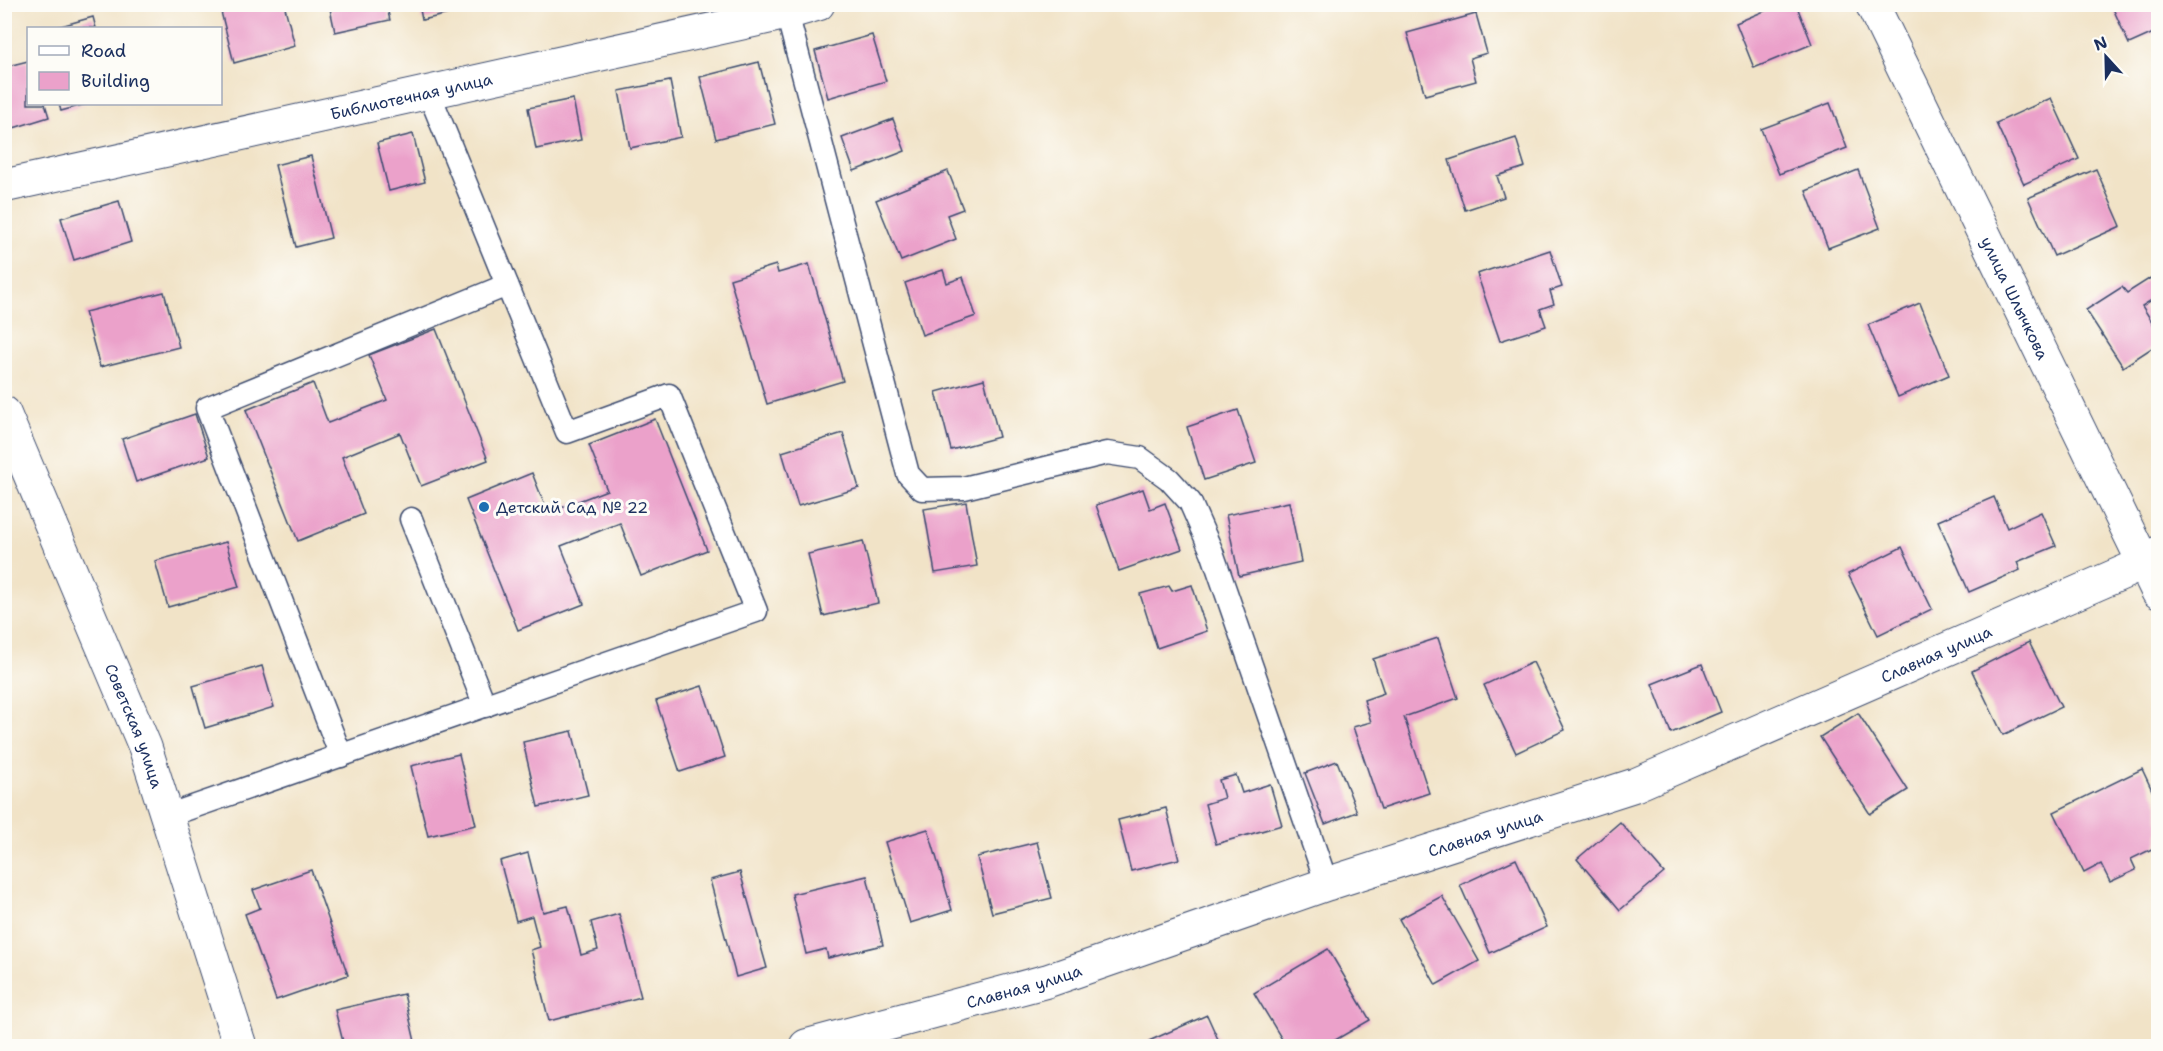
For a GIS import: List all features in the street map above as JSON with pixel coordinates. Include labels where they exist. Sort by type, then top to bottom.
[{"type":"street","name":"Библиотечная улица","points":[[4,186],[787,13],[818,4]]},
{"type":"street","name":"улица Шлычкова","points":[[1872,4],[2152,558],[2158,592]]},
{"type":"street","name":"Советская улица","points":[[4,413],[145,747],[240,1047]]},
{"type":"street","name":"Славная улица","points":[[806,1047],[1047,981],[1327,884],[1635,785],[2152,558]]},
{"type":"lane","points":[[787,13],[908,474],[922,489],[964,488],[1107,453],[1140,458],[1169,479],[1190,502],[1212,552],[1327,884]]},
{"type":"lane","points":[[167,816],[756,611],[669,395],[567,432],[429,93]]},
{"type":"lane","points":[[341,756],[207,408],[507,285]]},
{"type":"lane","points":[[411,519],[485,706]]},
{"type":"building","points":[[219,4],[284,4],[295,46],[234,63]]},
{"type":"building","points":[[329,4],[386,4],[390,20],[335,32]]},
{"type":"building","points":[[419,4],[470,4],[471,9],[422,20]]},
{"type":"building","points":[[1781,4],[1796,4],[1812,44],[1754,68],[1736,23]]},
{"type":"building","points":[[2111,4],[2158,4],[2158,31],[2129,44]]},
{"type":"building","points":[[1476,14],[1487,53],[1470,58],[1476,81],[1425,95],[1407,33]]},
{"type":"building","points":[[93,17],[96,27],[58,27]]},
{"type":"building","points":[[872,35],[886,81],[828,98],[815,51]]},
{"type":"building","points":[[27,61],[27,105],[45,105],[49,117],[7,130],[4,123],[4,67]]},
{"type":"building","points":[[759,62],[775,124],[716,139],[700,77]]},
{"type":"building","points":[[670,81],[681,137],[630,148],[619,91]]},
{"type":"building","points":[[2051,98],[2079,159],[2024,184],[1996,123]]},
{"type":"building","points":[[573,99],[581,140],[536,149],[528,108]]},
{"type":"building","points":[[1830,103],[1847,148],[1779,174],[1761,129]]},
{"type":"building","points":[[59,105],[82,105],[61,111]]},
{"type":"building","points":[[893,119],[905,151],[854,171],[842,138]]},
{"type":"building","points":[[413,134],[425,182],[389,191],[377,143]]},
{"type":"building","points":[[1516,138],[1525,167],[1497,176],[1504,197],[1465,210],[1449,160]]},
{"type":"building","points":[[311,156],[331,238],[296,247],[275,165]]},
{"type":"building","points":[[2096,169],[2121,226],[2054,256],[2028,198]]},
{"type":"building","points":[[1858,170],[1880,228],[1828,248],[1806,191]]},
{"type":"building","points":[[948,171],[963,209],[947,215],[956,239],[901,261],[876,200]]},
{"type":"building","points":[[119,201],[131,242],[74,260],[61,218]]},
{"type":"building","points":[[1550,250],[1562,287],[1550,291],[1554,304],[1540,309],[1546,326],[1500,341],[1477,274]]},
{"type":"building","points":[[809,264],[843,381],[767,404],[730,279],[776,265],[778,273]]},
{"type":"building","points":[[943,270],[947,283],[963,277],[976,316],[922,335],[905,283]]},
{"type":"building","points":[[2152,277],[2158,286],[2158,296],[2142,306],[2158,331],[2158,344],[2123,367],[2086,310],[2122,287],[2127,293]]},
{"type":"building","points":[[164,292],[179,347],[100,367],[85,312]]},
{"type":"building","points":[[1920,303],[1949,375],[1898,397],[1868,325]]},
{"type":"building","points":[[436,329],[488,460],[421,486],[400,433],[342,457],[364,514],[298,541],[246,410],[313,383],[328,423],[387,400],[369,355]]},
{"type":"building","points":[[984,379],[999,437],[951,450],[936,392]]},
{"type":"building","points":[[1238,410],[1256,463],[1204,480],[1187,427]]},
{"type":"building","points":[[195,414],[209,457],[136,482],[122,439]]},
{"type":"building","points":[[655,419],[707,550],[641,576],[620,523],[561,546],[584,604],[518,630],[466,500],[532,473],[548,513],[607,490],[589,445]]},
{"type":"building","points":[[843,433],[859,488],[798,506],[782,452]]},
{"type":"building","points":[[1143,489],[1150,509],[1165,503],[1182,549],[1119,571],[1096,505]]},
{"type":"building","points":[[1994,497],[2007,528],[2041,512],[2056,546],[2017,562],[2020,570],[1969,592],[1938,521]]},
{"type":"building","points":[[966,502],[977,566],[935,573],[924,509]]},
{"type":"building","points":[[1289,502],[1301,562],[1239,576],[1226,515]]},
{"type":"building","points":[[863,541],[878,603],[823,616],[808,554]]},
{"type":"building","points":[[226,542],[239,587],[168,607],[155,561]]},
{"type":"building","points":[[1902,547],[1932,609],[1878,635],[1848,574]]},
{"type":"building","points":[[1192,585],[1207,631],[1157,648],[1140,594],[1169,586],[1172,591]]},
{"type":"building","points":[[1438,638],[1458,698],[1404,717],[1429,793],[1381,809],[1353,727],[1371,722],[1364,700],[1384,693],[1373,659]]},
{"type":"building","points":[[2029,642],[2061,707],[2003,735],[1972,671]]},
{"type":"building","points":[[1533,662],[1565,730],[1516,753],[1484,685]]},
{"type":"building","points":[[1702,664],[1721,712],[1671,733],[1652,684]]},
{"type":"building","points":[[262,666],[274,707],[205,728],[193,686]]},
{"type":"building","points":[[702,686],[725,757],[680,772],[656,701]]},
{"type":"building","points":[[1858,713],[1908,790],[1870,814],[1820,737]]},
{"type":"building","points":[[572,731],[588,795],[538,807],[523,742]]},
{"type":"building","points":[[459,754],[476,825],[428,836],[411,766]]},
{"type":"building","points":[[1337,761],[1357,812],[1325,824],[1305,773]]},
{"type":"building","points":[[2142,769],[2158,803],[2158,846],[2131,859],[2136,870],[2110,882],[2101,864],[2084,873],[2054,812]]},
{"type":"building","points":[[1236,775],[1242,793],[1270,784],[1282,825],[1216,844],[1205,804],[1224,798],[1219,780]]},
{"type":"building","points":[[1166,808],[1179,859],[1131,871],[1118,820]]},
{"type":"building","points":[[1620,822],[1664,873],[1620,910],[1577,859]]},
{"type":"building","points":[[928,829],[952,910],[910,923],[885,842]]},
{"type":"building","points":[[1037,842],[1052,898],[992,913],[977,857]]},
{"type":"building","points":[[528,853],[543,912],[568,906],[581,955],[598,950],[591,922],[619,914],[641,997],[549,1021],[531,950],[540,947],[532,916],[516,921],[500,861]]},
{"type":"building","points":[[1516,859],[1547,927],[1490,953],[1460,885]]},
{"type":"building","points":[[311,870],[348,975],[276,1000],[245,914],[260,908],[253,890]]},
{"type":"building","points":[[740,872],[767,968],[736,977],[710,880]]},
{"type":"building","points":[[867,876],[883,945],[828,958],[826,949],[806,954],[792,894]]},
{"type":"building","points":[[1442,896],[1479,961],[1436,985],[1399,919]]},
{"type":"building","points":[[1328,949],[1370,1020],[1325,1046],[1286,1046],[1254,993]]},
{"type":"building","points":[[404,994],[416,1046],[344,1046],[335,1010]]},
{"type":"building","points":[[1207,1015],[1221,1046],[1151,1046],[1149,1041]]},
{"type":"place","name":"Детский Сад № 22","points":[[484,507]]}]
